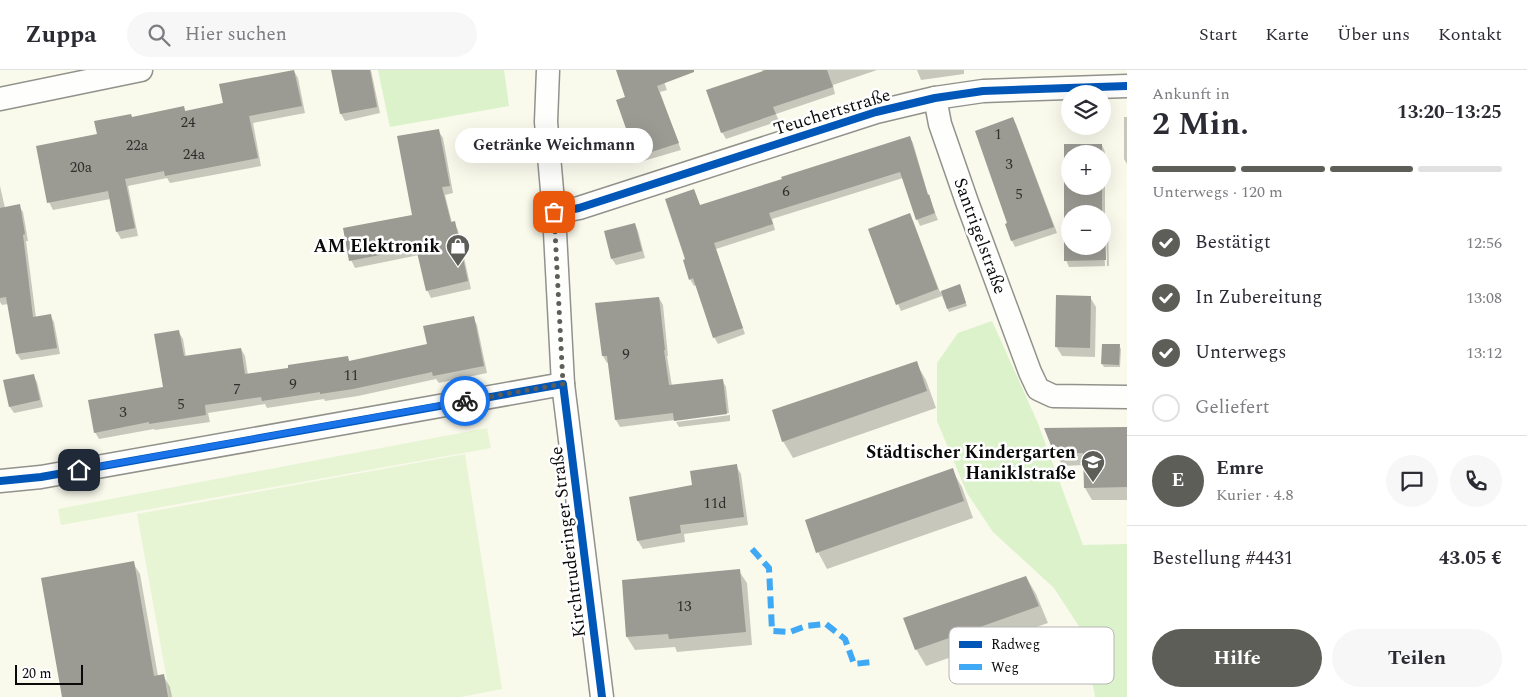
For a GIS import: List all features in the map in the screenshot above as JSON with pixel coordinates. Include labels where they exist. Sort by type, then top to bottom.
[{"type":"street","points":[[0,99],[141,70]]},
{"type":"street","name":"Kirchtruderinger Straße","points":[[548,70],[546,122],[554,212],[563,384],[602,697]]},
{"type":"street","name":"Teuchertstraße","points":[[554,212],[579,208],[876,112],[935,98],[983,91],[1127,86]]},
{"type":"street","name":"Santrigelstraße","points":[[935,98],[940,124],[967,202],[1038,389],[1053,396],[1127,397]]},
{"type":"street","points":[[0,481],[41,477],[563,384]]},
{"type":"green space","points":[[378,70],[504,70],[509,106],[390,127]]},
{"type":"green space","points":[[992,321],[1037,421],[1083,545],[1127,544],[1127,697],[1095,697],[1093,684],[1114,684],[1114,627],[1079,627],[1054,588],[993,532],[967,493],[937,421],[937,363],[958,333]]},
{"type":"green space","points":[[487,428],[491,448],[61,525],[58,509]]},
{"type":"green space","points":[[465,454],[502,689],[460,697],[170,697],[137,514]]},
{"type":"building","points":[[294,70],[302,106],[249,116],[258,158],[165,176],[164,171],[125,179],[135,228],[116,232],[108,191],[47,203],[36,146],[97,134],[94,121],[131,114],[132,117],[184,106],[185,111],[223,103],[219,84]]},
{"type":"building","points":[[331,70],[370,70],[377,107],[340,114]]},
{"type":"building","points":[[616,70],[694,70],[694,72],[657,86],[679,143],[636,157],[616,100],[625,97]]},
{"type":"building","points":[[766,70],[827,70],[833,87],[773,107],[776,114],[721,133],[706,90]]},
{"type":"building","points":[[1013,117],[1054,227],[1011,241],[1005,224],[1007,223],[975,131]]},
{"type":"building","points":[[439,129],[450,186],[442,187],[451,222],[455,221],[468,281],[426,291],[416,248],[349,261],[343,228],[412,215],[397,136]]},
{"type":"building","points":[[910,136],[935,213],[916,220],[900,172],[769,213],[773,224],[714,243],[743,328],[713,338],[693,278],[689,280],[683,260],[685,259],[665,199],[694,189],[700,205]]},
{"type":"building","points":[[1064,144],[1102,144],[1102,145]]},
{"type":"building","points":[[1064,195],[1102,195],[1102,205],[1064,205]]},
{"type":"building","points":[[20,204],[25,234],[23,235],[33,317],[51,314],[57,348],[16,354],[6,297],[0,298],[0,208]]},
{"type":"building","points":[[910,213],[938,289],[896,305],[868,229]]},
{"type":"building","points":[[635,223],[642,251],[611,259],[604,231]]},
{"type":"building","points":[[1064,255],[1106,255],[1106,260],[1064,261]]},
{"type":"building","points":[[960,284],[966,303],[947,309],[941,291]]},
{"type":"building","points":[[1056,295],[1091,296],[1090,348],[1055,347]]},
{"type":"building","points":[[659,297],[669,385],[723,379],[727,414],[674,421],[673,413],[615,420],[607,356],[602,356],[595,303]]},
{"type":"building","points":[[474,316],[484,366],[433,376],[432,372],[320,394],[320,392],[262,401],[261,397],[205,405],[206,415],[149,424],[149,422],[94,433],[88,400],[163,387],[154,334],[179,330],[184,356],[241,348],[245,374],[348,356],[349,361],[427,344],[423,326]]},
{"type":"building","points":[[1102,344],[1120,344],[1119,365],[1101,364]]},
{"type":"building","points":[[917,361],[927,391],[782,442],[772,410]]},
{"type":"building","points":[[34,374],[40,400],[9,407],[3,380]]},
{"type":"building","points":[[1127,427],[1127,487],[1084,488],[1083,453],[1054,453],[1044,428]]},
{"type":"building","points":[[737,464],[744,517],[680,525],[681,533],[637,541],[629,497],[692,485],[690,471]]},
{"type":"building","points":[[953,468],[964,501],[816,553],[805,520]]},
{"type":"building","points":[[134,561],[154,676],[164,674],[168,697],[62,697],[41,578]]},
{"type":"building","points":[[740,569],[746,632],[669,639],[668,634],[626,637],[622,580]]},
{"type":"building","points":[[1026,576],[1039,606],[980,627],[949,627],[949,638],[915,650],[903,618]]},
{"type":"marked path","points":[[752,549],[769,568],[772,631],[790,632],[806,626],[826,624],[845,639],[854,664],[872,662]]},
{"type":"cycle path","points":[[554,213],[579,208],[876,112],[935,98],[983,91],[1127,86]]},
{"type":"cycle path","points":[[0,481],[41,477],[563,384],[602,697]]},
{"type":"way so far","points":[[465,401],[563,384],[554,212]]},
{"type":"place","name":"Getränke Weichmann","points":[[554,212]]},
{"type":"place","name":"AM Elektronik","points":[[458,267]]},
{"type":"place","name":"Städtischer Kindergarten Haniklstraße","points":[[1093,483]]},
{"type":"route","points":[[79,470],[465,401]]}]
